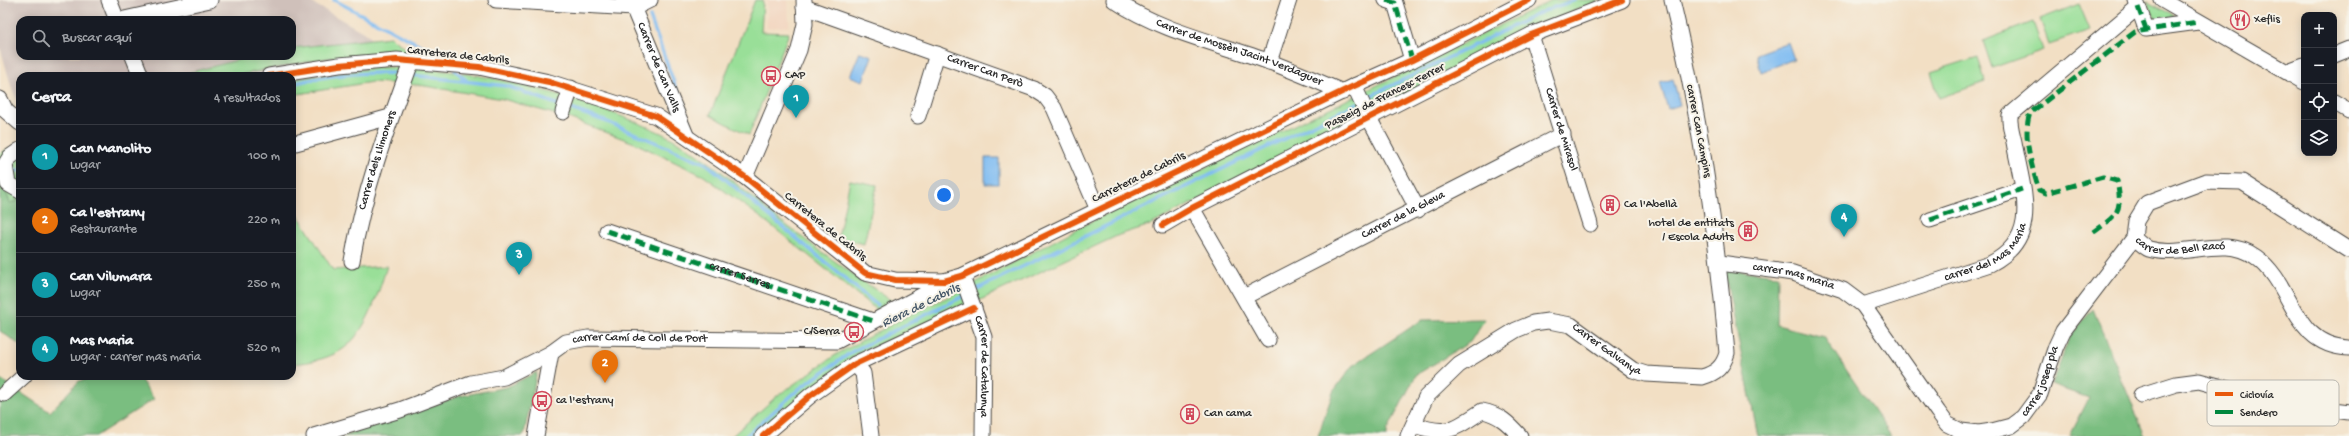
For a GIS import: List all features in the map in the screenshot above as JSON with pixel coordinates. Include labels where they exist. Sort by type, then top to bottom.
[{"type":"street","points":[[109,0],[117,16]]},
{"type":"street","points":[[137,16],[210,0]]},
{"type":"street","points":[[496,0],[632,4],[650,0]]},
{"type":"street","name":"Carrer de Mossèn Jacint Verdaguer","points":[[1114,0],[1126,8],[1183,33],[1352,90]]},
{"type":"street","points":[[1269,62],[1289,0]]},
{"type":"street","points":[[1386,0],[1395,3],[1412,60]]},
{"type":"street","name":"Carretera de Cabrils","points":[[294,72],[339,65],[397,60],[409,70],[479,67],[509,72],[567,100],[656,116],[686,135],[744,177],[865,273],[895,280],[964,280],[1098,210],[1352,90],[1529,0]]},
{"type":"street","name":"Passeig de Francesc Ferrer","points":[[1163,225],[1367,114],[1531,35],[1622,0]]},
{"type":"street","name":"carrer Can Campins","points":[[1672,0],[1706,161],[1720,263]]},
{"type":"street","points":[[2162,0],[2301,80]]},
{"type":"street","name":"Carrer de Can Valls","points":[[632,4],[686,135]]},
{"type":"street","points":[[744,177],[799,50],[805,24],[804,4]]},
{"type":"street","name":"Carrer Can Però","points":[[804,4],[1034,89],[1045,96],[1054,108],[1098,210]]},
{"type":"street","points":[[2137,4],[2146,28],[2198,22]]},
{"type":"street","name":"carrer del Mas Maria","points":[[1863,305],[1990,264],[2006,256],[2018,241],[2024,225],[2026,206],[2010,115],[2137,4]]},
{"type":"street","name":"Carrer de Mirasol","points":[[1531,35],[1590,224]]},
{"type":"street","points":[[2337,54],[2349,49]]},
{"type":"street","points":[[918,116],[938,54]]},
{"type":"street","points":[[135,60],[139,72]]},
{"type":"street","points":[[2288,72],[2301,67]]},
{"type":"street","name":"Carrer dels Llimoners","points":[[352,261],[358,225],[390,118],[409,70]]},
{"type":"street","points":[[1352,90],[1367,114],[1418,210]]},
{"type":"street","points":[[0,99],[6,111],[16,120]]},
{"type":"street","points":[[2337,104],[2349,111]]},
{"type":"street","points":[[296,143],[390,118]]},
{"type":"street","name":"Carrer de la Gleva","points":[[1244,297],[1418,210],[1563,134]]},
{"type":"street","points":[[16,153],[10,157],[5,165],[8,184],[16,189]]},
{"type":"street","name":"carrer de Bell Racó","points":[[2349,250],[2242,182],[2206,181],[2147,203],[2136,221],[2134,238],[2147,248],[2172,253],[2231,247],[2255,256],[2268,266],[2312,336],[2324,344],[2349,348]]},
{"type":"street","points":[[1930,220],[2022,189]]},
{"type":"street","points":[[1192,208],[1268,340]]},
{"type":"street","name":"carrer Serres","points":[[607,231],[873,320]]},
{"type":"street","name":"carrer josep pla","points":[[1863,305],[1908,371],[1947,424],[1961,431],[1979,433],[1992,431],[2011,426],[2033,405],[2040,394],[2056,346],[2063,331],[2134,238]]},
{"type":"street","name":"carrer mas maria","points":[[1720,263],[1793,273],[1843,290],[1863,305]]},
{"type":"street","name":"Carrer Galvanya","points":[[1411,431],[1426,398],[1459,365],[1516,330],[1533,323],[1548,321],[1572,324],[1633,370],[1646,374],[1702,377],[1711,375],[1724,365],[1727,353],[1720,263]]},
{"type":"street","name":"carrer Camí de Coll de Port","points":[[314,436],[400,410],[471,383],[504,377],[551,353],[566,342],[588,338],[837,341],[873,320],[930,291],[944,280]]},
{"type":"street","name":"Carrer de Catalunya","points":[[964,280],[984,337],[982,436]]},
{"type":"street","points":[[763,436],[811,394],[855,364],[972,305]]},
{"type":"street","points":[[536,436],[551,353]]},
{"type":"street","points":[[855,364],[863,373],[871,436]]},
{"type":"street","points":[[4,394],[20,380]]},
{"type":"street","points":[[2141,395],[2176,384],[2199,380],[2207,382]]},
{"type":"street","points":[[1411,431],[1449,433],[1482,411],[1493,413],[1507,422],[1520,436]]},
{"type":"street","points":[[2339,411],[2349,412]]},
{"type":"shaded area","points":[[0,0],[307,0],[370,36],[380,67],[296,78],[296,72],[16,72],[16,98],[12,89],[0,47]]},
{"type":"shaded area","points":[[767,0],[788,0],[789,26],[767,28]]},
{"type":"green space","points":[[755,0],[763,0],[761,32],[789,33],[749,135],[710,115]]},
{"type":"green space","points":[[1552,0],[1601,0],[1527,30],[1150,225],[1119,235],[980,300],[858,354],[823,381],[761,436],[732,436],[777,396],[837,354],[911,314],[952,295],[1092,221],[1353,97]]},
{"type":"green space","points":[[2147,1],[2178,18],[2156,19]]},
{"type":"green space","points":[[2079,4],[2090,30],[2049,44],[2040,19]]},
{"type":"green space","points":[[2033,22],[2043,50],[1992,68],[1983,41]]},
{"type":"green space","points":[[390,37],[411,52],[327,58],[254,72],[191,72],[238,60],[296,60],[296,48]]},
{"type":"green space","points":[[1978,57],[1985,82],[1939,98],[1931,72]]},
{"type":"green space","points":[[380,67],[462,73],[515,83],[567,97],[623,117],[652,129],[685,146],[736,183],[801,237],[892,301],[878,311],[763,219],[704,176],[637,144],[571,119],[503,99],[419,85],[372,82],[296,94],[296,78]]},
{"type":"green space","points":[[16,146],[16,201],[10,203],[0,175],[0,155],[5,150]]},
{"type":"green space","points":[[0,175],[10,203],[16,201],[16,342],[0,331]]},
{"type":"green space","points":[[850,180],[877,185],[864,244],[838,238]]},
{"type":"green space","points":[[296,212],[333,270],[387,266],[374,303],[362,328],[354,339],[345,348],[334,354],[296,364]]},
{"type":"green space","points":[[1724,269],[1778,275],[1777,325],[1824,337],[1891,436],[1758,436]]},
{"type":"green space","points":[[2093,309],[2145,436],[2070,436],[2089,398],[2051,385],[2070,336]]},
{"type":"green space","points":[[1485,319],[1470,342],[1416,375],[1387,431],[1387,436],[1318,436],[1333,392],[1352,366],[1422,320]]},
{"type":"green space","points":[[537,372],[524,434],[522,436],[342,436],[460,396],[507,387]]},
{"type":"green space","points":[[0,379],[50,412],[79,381],[141,380],[154,399],[96,436],[0,436]]},
{"type":"water","points":[[1788,42],[1794,59],[1761,72],[1756,54]]},
{"type":"water","points":[[860,52],[872,56],[863,81],[850,76]]},
{"type":"water","points":[[1673,79],[1680,105],[1668,109],[1660,83]]},
{"type":"water","points":[[985,158],[999,158],[999,184],[985,184]]},
{"type":"waterway","points":[[334,0],[439,55]]},
{"type":"waterway","name":"Riera de Cabrils","points":[[1364,99],[1544,11],[1575,0]]},
{"type":"waterway","points":[[650,17],[688,121]]},
{"type":"waterway","points":[[455,70],[466,80]]},
{"type":"waterway","points":[[296,83],[347,74],[402,74]]},
{"type":"waterway","points":[[410,75],[507,86],[562,106]]},
{"type":"waterway","name":"Riera de Cabrils","points":[[971,292],[1357,103]]},
{"type":"waterway","points":[[568,108],[605,121],[707,164],[877,305]]},
{"type":"waterway","points":[[9,172],[16,171]]},
{"type":"waterway","name":"Riera de Cabrils","points":[[746,436],[799,389],[853,351],[966,295]]},
{"type":"marked path","points":[[1386,0],[1395,3],[1412,60]]},
{"type":"marked path","points":[[2138,7],[2146,29]]},
{"type":"marked path","points":[[2094,232],[2109,221],[2117,211],[2119,206],[2117,181],[2103,177],[2046,193],[2039,190],[2027,141],[2030,113],[2135,32],[2198,22]]},
{"type":"marked path","points":[[1930,220],[2022,189]]},
{"type":"marked path","points":[[607,231],[873,321]]},
{"type":"cycle path","points":[[294,72],[339,65],[397,60],[479,67],[549,82],[656,116],[745,177],[865,273],[895,280],[944,281],[962,276],[1354,86],[1412,60],[1529,0]]},
{"type":"cycle path","points":[[1163,225],[1192,208],[1531,35],[1622,0]]},
{"type":"cycle path","points":[[763,436],[811,395],[855,364],[974,308]]},
{"type":"place","name":"Xeflis","points":[[2240,20]]},
{"type":"place","name":"CAP","points":[[771,76]]},
{"type":"place","name":"Can Manolito","points":[[796,118]]},
{"type":"place","name":"Ca l'Abellà","points":[[1610,205]]},
{"type":"place","name":"hotel de entitats / Escola Adults","points":[[1748,231]]},
{"type":"place","name":"Mas Maria","points":[[1844,237]]},
{"type":"place","name":"Can Vilumara","points":[[519,275]]},
{"type":"place","name":"C/Serra","points":[[854,332]]},
{"type":"place","name":"Ca l'estrany","points":[[605,383]]},
{"type":"place","name":"ca l'estrany","points":[[542,401]]},
{"type":"place","name":"Can cama","points":[[1190,414]]}]
